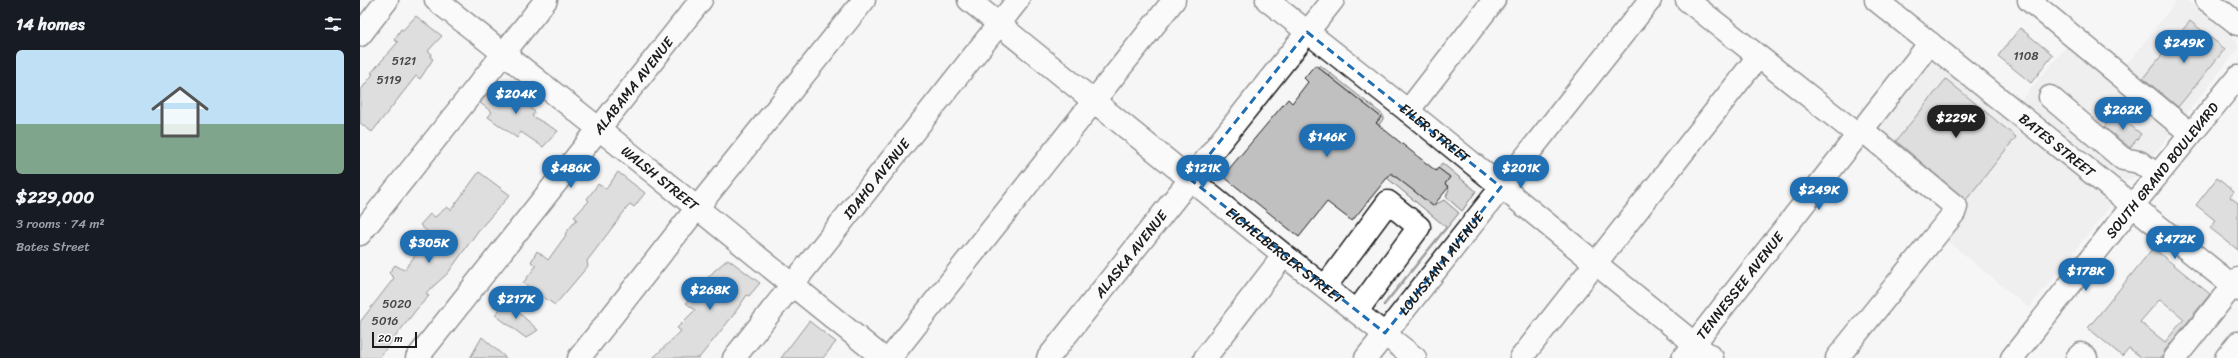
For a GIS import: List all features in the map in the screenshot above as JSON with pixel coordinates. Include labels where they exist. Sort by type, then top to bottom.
[{"type":"street","points":[[360,35],[387,0]]},
{"type":"street","name":"WALSH STREET","points":[[436,0],[793,284],[883,358]]},
{"type":"street","points":[[360,234],[546,0]]},
{"type":"street","name":"ALABAMA AVENUE","points":[[417,358],[701,0]]},
{"type":"street","points":[[580,358],[697,208],[864,0]]},
{"type":"street","name":"EICHELBERGER STREET","points":[[970,0],[1284,255],[1415,358]]},
{"type":"street","name":"IDAHO AVENUE","points":[[734,358],[1018,0]]},
{"type":"street","points":[[890,358],[1174,0]]},
{"type":"street","name":"EILER STREET","points":[[1267,0],[1408,111],[1595,265],[1689,351],[1712,358]]},
{"type":"street","name":"ALASKA AVENUE","points":[[1048,358],[1332,0]]},
{"type":"street","points":[[1408,111],[1494,0]]},
{"type":"street","name":"LOUISIANA AVENUE","points":[[1366,358],[1650,0]]},
{"type":"street","points":[[1687,0],[1758,57],[1859,131],[1956,207],[1954,213],[1837,358]]},
{"type":"street","name":"BATES STREET","points":[[1876,0],[2133,205],[2236,284]]},
{"type":"street","points":[[2029,0],[2191,134]]},
{"type":"street","points":[[2207,0],[2238,24]]},
{"type":"street","name":"TENNESSEE AVENUE","points":[[1689,351],[1859,131],[1930,43]]},
{"type":"street","points":[[1521,358],[1758,57]]},
{"type":"street","name":"SOUTH GRAND BOULEVARD","points":[[2012,358],[2157,175],[2191,134],[2234,89]]},
{"type":"street","points":[[2050,97],[2123,159],[2138,162],[2157,175]]},
{"type":"street","points":[[1325,287],[1388,202],[1419,227],[1357,312]]},
{"type":"street","points":[[1205,358],[1284,255]]},
{"type":"street","points":[[2176,358],[2236,284]]},
{"type":"street","points":[[2226,358],[2238,343]]},
{"type":"street","points":[[2078,358],[2081,354],[2086,358]]},
{"type":"highlighted area","points":[[1307,32],[1501,187],[1385,333],[1190,179]]},
{"type":"shaded area","points":[[2177,0],[2186,0],[2236,40],[2238,49],[2135,178],[2125,181],[2120,180],[2021,100],[2071,41],[2123,69]]},
{"type":"shaded area","points":[[1935,61],[1942,63],[2109,203],[2109,208],[2029,308],[1940,235],[1964,206],[1873,133],[1926,67]]},
{"type":"shaded area","points":[[1320,65],[1383,115],[1383,119],[1379,125],[1376,124],[1381,117],[1318,67]]},
{"type":"shaded area","points":[[1442,163],[1476,191],[1462,211],[1446,197],[1449,189],[1445,184],[1450,177],[1438,168]]},
{"type":"shaded area","points":[[1391,173],[1433,206],[1444,200],[1459,213],[1384,306],[1383,305],[1446,227],[1387,178]]},
{"type":"building","points":[[416,16],[442,36],[428,51],[432,54],[430,57],[433,59],[420,79],[416,76],[372,132],[360,123],[360,91],[373,74],[371,73],[398,42],[394,40],[401,29],[403,30]]},
{"type":"building","points":[[2190,21],[2225,49],[2178,107],[2143,78]]},
{"type":"building","points":[[2020,28],[2053,55],[2031,83],[1998,56]]},
{"type":"building","points":[[1315,65],[1381,117],[1376,123],[1436,171],[1438,168],[1450,177],[1445,184],[1449,187],[1433,206],[1391,173],[1352,221],[1327,202],[1299,237],[1223,176],[1288,99],[1292,103],[1308,82],[1304,78]]},
{"type":"building","points":[[1946,79],[2016,137],[1966,200],[1896,141]]},
{"type":"building","points":[[498,80],[535,112],[532,116],[558,131],[543,147],[521,132],[517,138],[488,117],[492,112],[480,103]]},
{"type":"building","points":[[2119,116],[2141,134],[2130,148],[2104,127],[2112,117],[2116,120]]},
{"type":"building","points":[[479,172],[510,195],[478,231],[448,273],[426,293],[429,296],[416,310],[379,358],[360,358],[360,322],[394,278],[389,273],[395,265],[404,270],[431,235],[420,225],[430,214],[435,217],[447,207],[451,210]]},
{"type":"building","points":[[618,172],[645,193],[634,207],[630,204],[587,261],[588,266],[555,305],[523,283],[536,266],[531,262],[537,251],[548,260],[577,219],[574,217],[589,201],[587,199],[598,184],[606,189]]},
{"type":"building","points":[[2217,178],[2234,192],[2230,197],[2238,203],[2238,250],[2210,228],[2216,221],[2196,205]]},
{"type":"building","points":[[2153,248],[2210,294],[2165,350],[2163,358],[2142,358],[2129,348],[2122,356],[2088,328]],"holes":[[[2160,299],[2184,319],[2165,342],[2140,322]]]},
{"type":"building","points":[[728,259],[760,283],[749,296],[747,295],[732,317],[699,358],[653,358],[681,331],[677,328],[695,310],[686,303],[714,271]]},
{"type":"building","points":[[506,301],[538,330],[526,338],[495,315]]},
{"type":"building","points":[[809,321],[836,342],[823,358],[781,358]]},
{"type":"building","points":[[482,337],[506,358],[470,358]]}]
